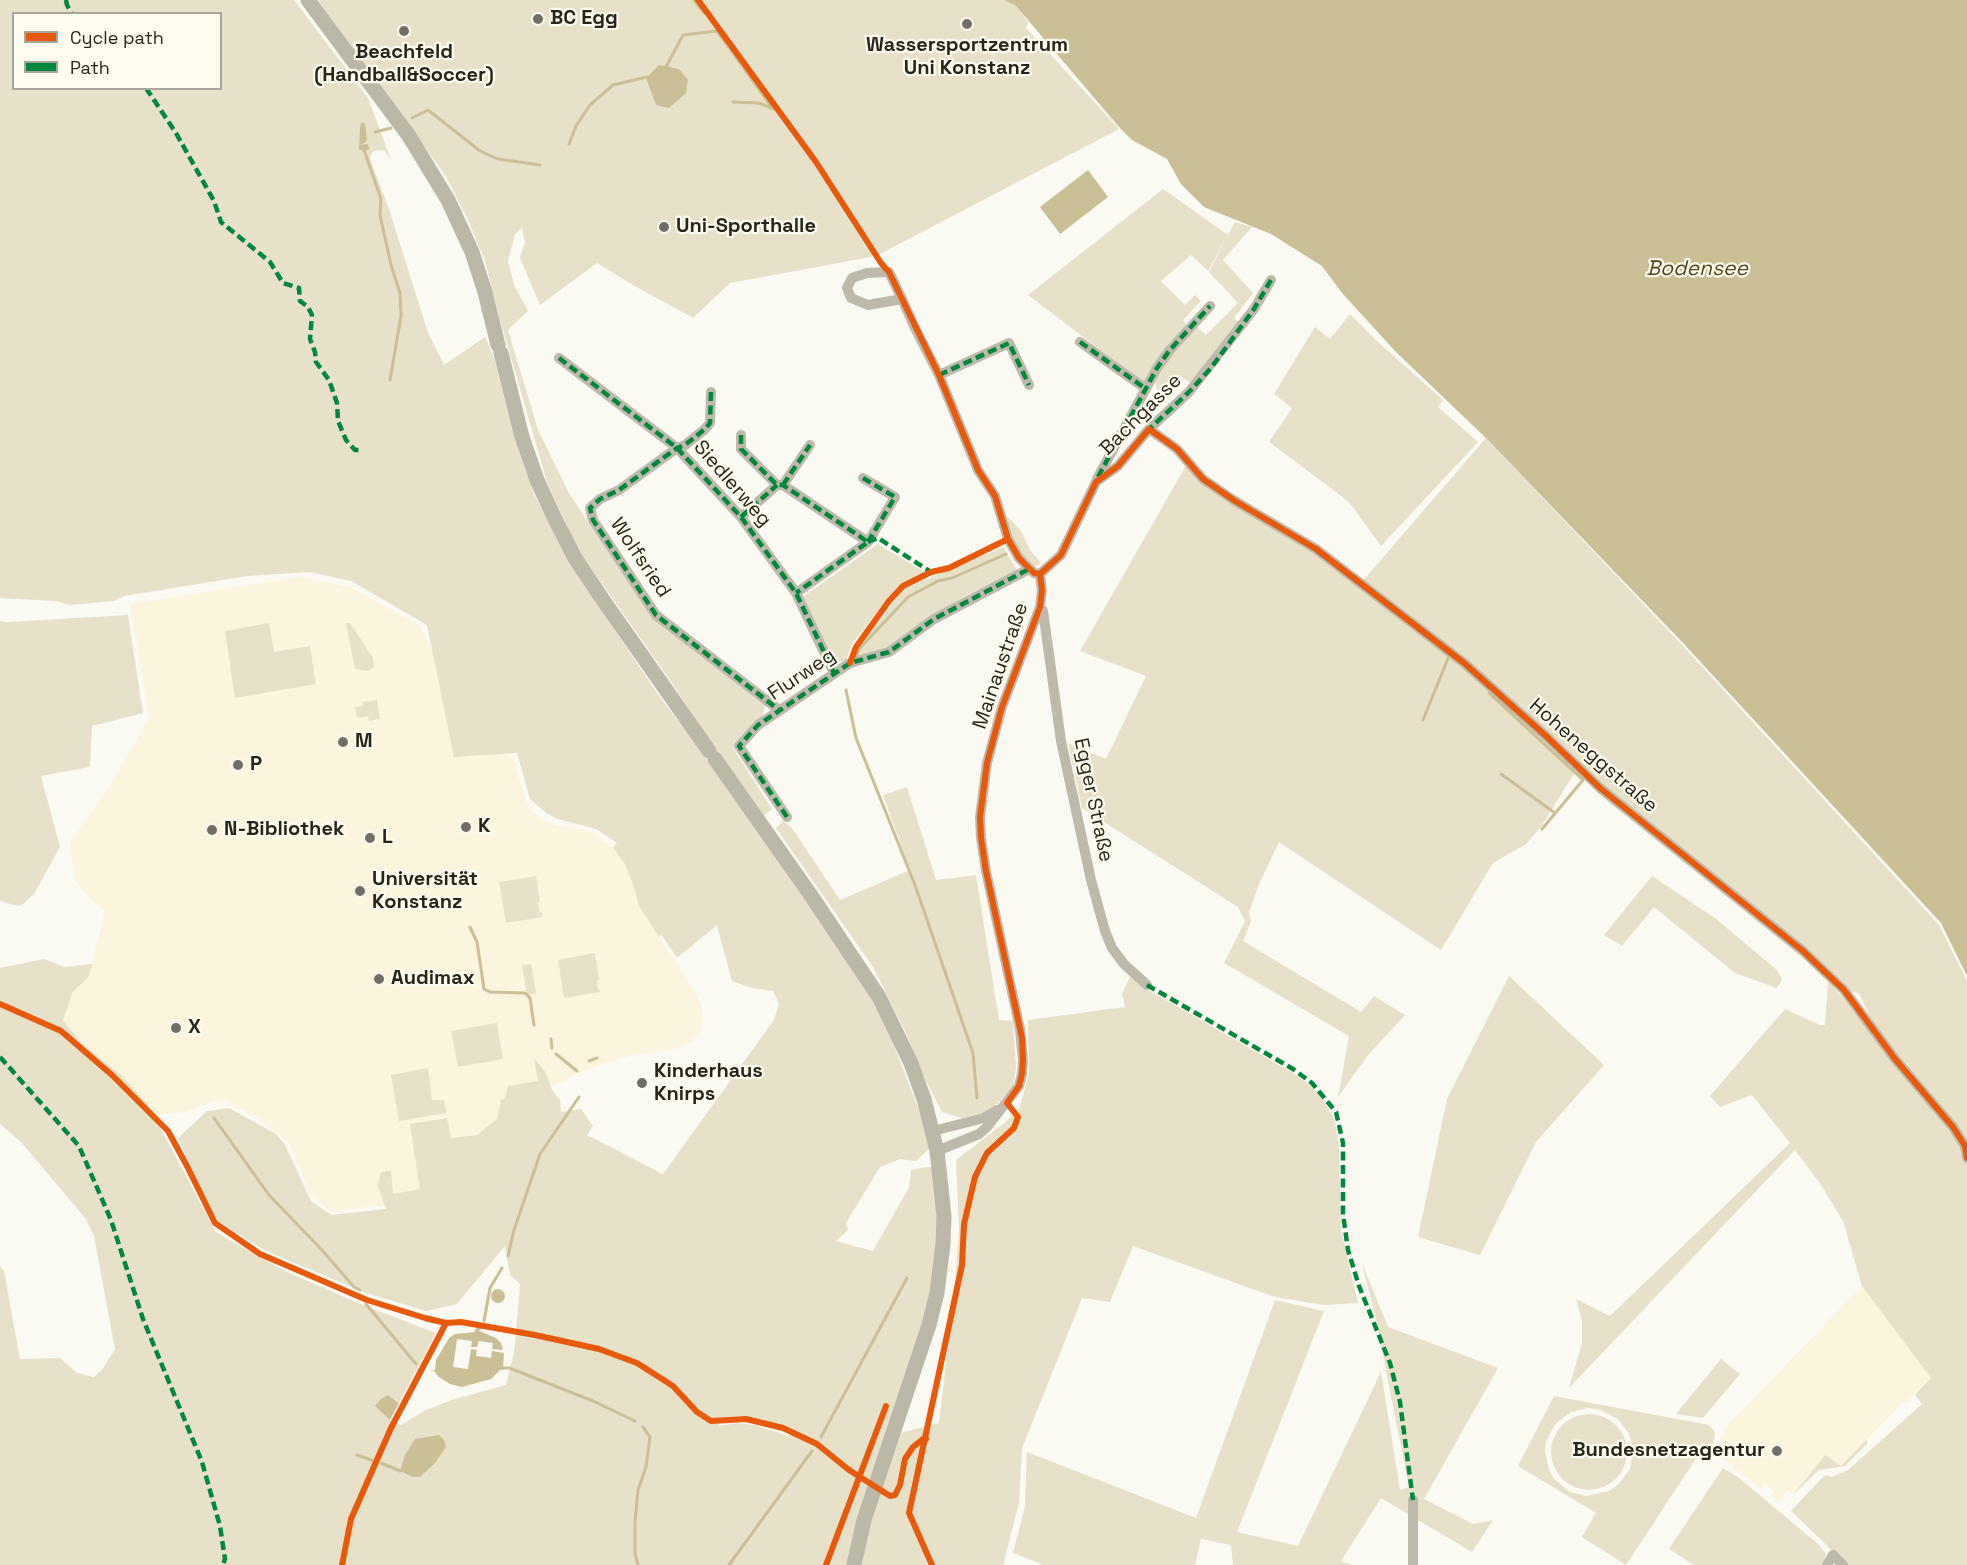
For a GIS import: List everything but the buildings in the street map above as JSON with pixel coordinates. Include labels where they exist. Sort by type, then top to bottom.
[{"type":"main road","points":[[308,0],[409,136],[448,200],[472,252],[485,292],[522,437],[537,480],[575,558],[817,903],[879,997],[911,1063],[933,1131],[937,1151],[944,1216],[943,1244],[937,1293],[929,1325],[864,1520],[854,1565]]},
{"type":"street","points":[[902,299],[868,305],[851,298],[847,288],[852,278],[867,273],[889,272],[939,375],[978,470],[995,496],[1008,539],[1019,558],[1029,569],[1040,574]]},
{"type":"street","name":"Bachgasse","points":[[1040,574],[1061,555],[1096,482],[1118,466],[1149,429],[1189,392],[1210,368],[1254,309],[1271,280]]},
{"type":"street","points":[[1096,482],[1157,368],[1169,351],[1210,306]]},
{"type":"street","points":[[1080,342],[1146,390]]},
{"type":"street","points":[[939,375],[1009,343],[1029,385]]},
{"type":"street","name":"Siedlerweg","points":[[559,358],[676,448],[741,517],[796,593],[834,672]]},
{"type":"street","points":[[676,448],[685,445],[710,423],[711,392]]},
{"type":"street","name":"Hoheneggstraße","points":[[1149,429],[1177,448],[1203,479],[1235,501],[1316,549],[1464,663],[1546,736],[1600,789],[1803,951],[1844,990],[1895,1059],[1953,1126],[1965,1146],[1967,1158]]},
{"type":"street","points":[[741,435],[741,449],[780,485],[868,542]]},
{"type":"street","points":[[741,517],[780,485],[810,445]]},
{"type":"street","name":"Wolfsried","points":[[676,448],[619,490],[600,499],[590,508],[593,520],[656,615],[779,710]]},
{"type":"street","points":[[796,593],[868,542],[895,497],[863,478]]},
{"type":"street","name":"Flurweg","points":[[787,817],[739,746],[758,725],[834,672],[850,663],[889,652],[934,619],[1029,569]]},
{"type":"street","name":"Mainaustraße","points":[[937,1151],[979,1134],[995,1118],[1019,1086],[1023,1048],[986,871],[980,817],[987,763],[1002,707],[1040,607],[1042,590],[1040,574]]},
{"type":"street","name":"Egger Straße","points":[[1040,607],[1061,741],[1091,880],[1105,931],[1112,948],[1124,964],[1147,985]]},
{"type":"street","points":[[933,1131],[984,1118],[1007,1103]]},
{"type":"street","points":[[1413,1500],[1413,1565]]},
{"type":"street","points":[[1827,1565],[1833,1555],[1843,1565]]},
{"type":"shaded area","points":[[0,0],[294,0],[368,98],[391,160],[385,151],[379,150],[372,152],[370,159],[389,209],[428,333],[444,365],[485,337],[494,358],[518,449],[534,494],[581,580],[659,696],[797,885],[869,994],[888,1030],[920,1113],[929,1149],[916,1161],[900,1159],[880,1167],[846,1223],[848,1230],[836,1241],[873,1251],[909,1187],[911,1170],[939,1165],[944,1227],[900,1433],[939,1423],[959,1230],[956,1160],[1019,1109],[1029,1074],[1028,1020],[1125,1007],[1122,994],[1131,975],[1147,989],[1293,1073],[1311,1086],[1324,1101],[1334,1118],[1339,1143],[1341,1230],[1358,1303],[1324,1305],[1275,1297],[1133,1246],[1110,1302],[1082,1298],[1022,1448],[1019,1503],[1003,1565],[862,1565],[869,1522],[857,1565],[0,1565],[0,1266],[4,1271],[20,1359],[60,1358],[77,1373],[94,1377],[102,1370],[115,1349],[94,1236],[86,1219],[21,1142],[0,1124],[0,968],[44,959],[65,967],[92,964],[89,976],[72,993],[63,1021],[82,1043],[122,1076],[147,1103],[216,1232],[285,1271],[358,1303],[436,1333],[399,1403],[395,1398],[390,1420],[401,1425],[426,1410],[452,1400],[506,1385],[514,1354],[520,1284],[510,1275],[505,1246],[457,1304],[426,1311],[366,1293],[264,1250],[220,1222],[212,1211],[178,1138],[207,1111],[229,1108],[276,1134],[285,1145],[311,1201],[331,1215],[386,1209],[378,1186],[381,1172],[391,1171],[393,1194],[420,1189],[410,1124],[447,1118],[451,1138],[477,1135],[497,1119],[501,1100],[505,1098],[508,1086],[538,1081],[534,1058],[546,1073],[552,1090],[560,1100],[561,1112],[581,1109],[593,1126],[587,1135],[663,1174],[774,1020],[779,1004],[773,991],[752,988],[732,981],[717,925],[677,958],[661,934],[659,937],[639,906],[625,864],[613,848],[617,843],[596,829],[558,819],[546,813],[530,799],[517,753],[454,757],[427,625],[351,581],[310,572],[247,576],[124,596],[114,601],[70,605],[56,601],[0,598]],"holes":[[[745,1416],[793,1429],[789,1436],[754,1425],[737,1423],[719,1426],[722,1417]]]},
{"type":"shaded area","points":[[318,0],[1004,0],[1016,6],[1028,22],[1026,28],[1119,129],[876,256],[730,283],[693,318],[597,263],[540,305],[520,258],[525,242],[522,228],[515,234],[508,261],[514,285],[528,311],[508,330],[538,430],[570,495],[651,615],[765,706],[762,717],[741,736],[733,748],[772,809],[762,817],[577,548],[547,482],[485,261],[467,218],[445,175]]},
{"type":"shaded area","points":[[1163,189],[1228,235],[1235,222],[1252,227],[1223,260],[1253,293],[1234,318],[1240,323],[1191,383],[1179,375],[1159,395],[1155,383],[1170,355],[1197,327],[1206,335],[1238,303],[1209,272],[1227,236],[1208,271],[1191,255],[1161,281],[1185,305],[1195,295],[1201,301],[1183,320],[1187,326],[1144,383],[1028,295]]},
{"type":"shaded area","points":[[1350,314],[1443,400],[1438,407],[1478,442],[1381,546],[1349,502],[1269,442],[1292,408],[1274,394],[1315,327],[1330,339]]},
{"type":"shaded area","points":[[1486,438],[1682,645],[1939,925],[1967,981],[1967,1565],[1847,1565],[1791,1511],[1821,1479],[1826,1475],[1832,1477],[1848,1470],[1922,1404],[1915,1395],[1931,1378],[1862,1286],[1843,1221],[1821,1185],[1795,1150],[1569,1388],[1582,1343],[1582,1321],[1576,1299],[1610,1316],[1790,1143],[1752,1095],[1720,1107],[1710,1096],[1785,1009],[1820,1025],[1825,1025],[1828,981],[1891,1054],[1875,1028],[1859,993],[1844,990],[1578,767],[1541,827],[1526,844],[1493,863],[1441,950],[1279,842],[1249,912],[1251,921],[1243,941],[1361,1012],[1374,996],[1405,1015],[1368,1055],[1338,1097],[1349,1036],[1224,963],[1245,921],[1238,907],[1082,808],[1068,743],[1106,759],[1146,676],[1080,651],[1188,462],[1204,480],[1361,583]]},
{"type":"shaded area","points":[[1007,516],[1021,531],[1030,550],[1041,563],[1035,567],[1028,565],[1011,537]]},
{"type":"shaded area","points":[[878,544],[926,573],[901,585],[887,599],[852,644],[845,663],[832,659],[801,598]]},
{"type":"shaded area","points":[[1003,547],[1018,572],[967,595],[888,649],[859,658],[855,653],[903,589]]},
{"type":"shaded area","name":"Universität Konstanz","points":[[300,577],[350,587],[419,625],[490,747],[513,758],[528,808],[541,819],[555,825],[594,832],[613,848],[625,864],[639,906],[702,1006],[703,1023],[699,1034],[690,1043],[671,1050],[637,1054],[607,1062],[580,1072],[547,1089],[407,1206],[377,1206],[331,1211],[311,1196],[289,1142],[253,1115],[229,1104],[226,1100],[212,1101],[187,1112],[155,1115],[122,1076],[82,1043],[63,1021],[72,993],[89,975],[105,911],[90,899],[75,881],[70,842],[110,786],[149,718],[130,604]]},
{"type":"shaded area","points":[[128,615],[143,713],[92,726],[90,767],[41,776],[60,847],[34,894],[22,905],[17,906],[0,901],[0,621]]},
{"type":"shaded area","points":[[269,623],[274,652],[310,646],[316,684],[235,698],[225,631]]},
{"type":"shaded area","points":[[346,623],[350,623],[373,658],[374,667],[369,671],[355,669]]},
{"type":"shaded area","points":[[377,700],[380,719],[369,721],[368,716],[357,718],[355,707],[363,706],[363,702]]},
{"type":"shaded area","points":[[907,787],[936,880],[976,875],[999,1020],[1013,1021],[1016,1068],[1013,1088],[987,1113],[962,1118],[942,1112],[873,967],[776,828],[783,821],[792,828],[840,900],[910,870],[883,795]]},
{"type":"shaded area","points":[[536,876],[540,902],[538,903],[543,917],[506,923],[499,882]]},
{"type":"shaded area","points":[[1652,876],[1716,919],[1777,970],[1782,979],[1777,988],[1735,973],[1654,907],[1622,946],[1604,935]]},
{"type":"shaded area","points":[[595,953],[598,989],[601,992],[564,998],[558,960]]},
{"type":"shaded area","points":[[531,964],[536,993],[527,995],[522,965]]},
{"type":"shaded area","points":[[1509,976],[1604,1065],[1536,1142],[1480,1255],[1418,1237],[1447,1099]]},
{"type":"shaded area","points":[[497,1023],[503,1059],[458,1067],[451,1031]]},
{"type":"shaded area","points":[[428,1068],[432,1100],[444,1100],[446,1113],[399,1121],[391,1075]]},
{"type":"shaded area","points":[[1361,1261],[1388,1327],[1498,1368],[1424,1499],[1473,1524],[1493,1520],[1472,1552],[1381,1498],[1341,1561],[1352,1565],[1233,1565],[1231,1545],[1201,1539],[1195,1565],[1044,1565],[1013,1553],[1025,1506],[1027,1452],[1196,1518],[1275,1300],[1324,1311],[1237,1532],[1298,1546],[1381,1372],[1400,1490],[1409,1487],[1374,1310]]},
{"type":"shaded area","points":[[1862,1286],[1931,1378],[1907,1402],[1904,1401],[1841,1466],[1825,1455],[1793,1495],[1787,1490],[1778,1501],[1772,1496],[1774,1492],[1765,1485],[1761,1489],[1720,1457],[1718,1449],[1721,1440],[1728,1425]]},
{"type":"shaded area","points":[[1721,1359],[1740,1374],[1703,1418],[1676,1414]]},
{"type":"shaded area","points":[[1554,1396],[1709,1425],[1715,1432],[1711,1455],[1701,1451],[1626,1565],[1582,1537],[1596,1513],[1518,1466]],"holes":[[[1588,1408],[1600,1410],[1618,1419],[1629,1434],[1633,1451],[1630,1469],[1619,1484],[1609,1491],[1587,1496],[1570,1492],[1554,1479],[1549,1470],[1545,1450],[1546,1441],[1556,1423],[1571,1412]]]},
{"type":"shaded area","points":[[1582,1414],[1596,1414],[1610,1420],[1621,1431],[1627,1445],[1624,1467],[1616,1479],[1596,1490],[1582,1490],[1568,1484],[1557,1473],[1551,1459],[1551,1445],[1557,1431],[1568,1420]]},
{"type":"shaded area","points":[[1866,1440],[1868,1443],[1845,1466],[1819,1470],[1793,1495],[1825,1455],[1841,1466]]},
{"type":"shaded area","points":[[1723,1468],[1739,1478],[1818,1544],[1826,1554],[1823,1565],[1694,1565],[1669,1549]]},
{"type":"water","name":"Bodensee","points":[[1004,0],[1967,0],[1967,976],[1941,923],[1683,643],[1486,438],[1396,352],[1342,293],[1322,266],[1271,234],[1204,207],[1181,184],[1167,159],[1132,140],[1016,6]]},
{"type":"water","points":[[659,65],[679,69],[688,80],[686,93],[669,108],[656,105],[646,78]]},
{"type":"water","points":[[362,122],[365,124],[367,139],[360,145],[367,144],[369,150],[359,150]]},
{"type":"water","points":[[1088,170],[1108,197],[1060,234],[1040,207]]},
{"type":"water","points":[[495,1289],[501,1289],[505,1296],[501,1303],[495,1303],[491,1299],[491,1293]]},
{"type":"water","points":[[475,1329],[496,1338],[503,1350],[492,1349],[493,1343],[479,1341],[477,1347],[471,1347],[472,1341],[457,1339],[453,1367],[468,1369],[471,1349],[477,1350],[476,1356],[491,1358],[492,1351],[504,1353],[503,1370],[491,1379],[462,1387],[450,1384],[434,1371],[429,1370],[435,1370],[436,1360],[449,1338],[455,1334],[475,1332]]},
{"type":"water","points":[[388,1395],[399,1403],[390,1420],[375,1406]]},
{"type":"water","points":[[439,1435],[446,1447],[435,1463],[420,1477],[413,1477],[400,1471],[405,1455],[415,1439]]},
{"type":"waterway","points":[[694,0],[704,13]]},
{"type":"waterway","points":[[666,67],[683,35],[717,31],[773,109]]},
{"type":"waterway","points":[[569,144],[576,126],[590,105],[613,85],[647,77]]},
{"type":"waterway","points":[[733,102],[759,103],[771,108]]},
{"type":"waterway","points":[[412,118],[428,110],[480,151],[498,159],[540,165]]},
{"type":"waterway","points":[[375,132],[391,128]]},
{"type":"waterway","points":[[361,147],[381,199],[380,215],[400,293],[401,316],[390,380]]},
{"type":"waterway","points":[[856,657],[860,648],[908,597],[938,581],[952,578],[1006,554]]},
{"type":"waterway","points":[[1423,720],[1449,656]]},
{"type":"waterway","points":[[846,690],[856,738],[915,885],[973,1053],[977,1098]]},
{"type":"waterway","points":[[1489,693],[1583,780],[1542,829]]},
{"type":"waterway","points":[[1501,774],[1555,813]]},
{"type":"waterway","points":[[470,927],[477,942],[484,989],[490,992],[525,993],[530,998],[534,1025]]},
{"type":"waterway","points":[[551,1039],[552,1048]]},
{"type":"waterway","points":[[556,1054],[577,1071]]},
{"type":"waterway","points":[[589,1061],[597,1058]]},
{"type":"waterway","points":[[508,1256],[514,1230],[540,1154],[579,1097]]},
{"type":"waterway","points":[[214,1118],[269,1195],[354,1287],[360,1290]]},
{"type":"waterway","points":[[484,1321],[490,1288],[502,1268]]},
{"type":"waterway","points":[[821,1437],[907,1278]]},
{"type":"waterway","points":[[366,1304],[416,1364]]},
{"type":"waterway","points":[[477,1330],[482,1327]]},
{"type":"waterway","points":[[504,1368],[510,1368]]},
{"type":"waterway","points":[[512,1369],[593,1401],[635,1421]]},
{"type":"waterway","points":[[638,1565],[635,1554],[635,1522],[638,1490],[646,1467],[650,1437],[643,1427]]},
{"type":"waterway","points":[[729,1565],[812,1451]]},
{"type":"waterway","points":[[357,1455],[374,1461]]},
{"type":"waterway","points":[[381,1463],[400,1471]]},
{"type":"marked path","points":[[66,0],[71,12]]},
{"type":"marked path","points":[[147,90],[176,133],[214,201],[221,222],[270,262],[283,283],[299,288],[300,301],[308,307],[312,315],[310,339],[316,362],[329,380],[337,403],[338,421],[346,440],[355,450],[359,450]]},
{"type":"marked path","points":[[1146,432],[1211,368],[1254,309],[1271,280]]},
{"type":"marked path","points":[[1098,477],[1157,368],[1169,351],[1210,306]]},
{"type":"marked path","points":[[1080,342],[1146,389]]},
{"type":"marked path","points":[[939,375],[1009,343],[1029,385]]},
{"type":"marked path","points":[[559,358],[677,448],[741,517],[796,593],[834,673]]},
{"type":"marked path","points":[[711,392],[710,423],[705,429],[685,445],[677,448],[619,490],[600,499],[590,508],[593,520],[656,615],[779,710]]},
{"type":"marked path","points":[[741,435],[741,449],[777,485],[783,485],[868,542],[796,593]]},
{"type":"marked path","points":[[783,485],[810,445]]},
{"type":"marked path","points":[[863,478],[895,497],[868,542]]},
{"type":"marked path","points":[[741,517],[777,485]]},
{"type":"marked path","points":[[868,542],[878,538],[931,572]]},
{"type":"marked path","points":[[787,817],[739,746],[758,725],[850,663],[889,652],[934,619],[1029,569]]},
{"type":"marked path","points":[[1147,985],[1293,1069],[1312,1083],[1336,1112],[1343,1143],[1343,1214],[1348,1250],[1359,1286],[1390,1363],[1400,1402],[1413,1500]]},
{"type":"marked path","points":[[0,1057],[79,1146],[111,1220],[143,1319],[202,1462],[220,1526],[225,1559],[223,1565]]},
{"type":"cycle path","points":[[698,0],[816,162],[889,272],[939,375],[978,470],[995,496],[1008,539],[1019,558],[1034,573],[1040,574]]},
{"type":"cycle path","points":[[1040,574],[1061,555],[1096,482],[1118,466],[1149,429],[1177,449],[1203,479],[1235,501],[1316,549],[1464,663],[1600,788],[1803,951],[1844,990],[1895,1059],[1953,1127],[1965,1146],[1967,1158]]},
{"type":"cycle path","points":[[850,663],[856,647],[889,601],[903,586],[931,572],[949,568],[1008,539]]},
{"type":"cycle path","points":[[932,1565],[909,1513],[962,1265],[964,1224],[975,1177],[987,1153],[1014,1128],[1018,1117],[1007,1103],[1019,1086],[1022,1074],[1022,1038],[986,871],[980,817],[987,763],[1002,707],[1040,607],[1042,590],[1040,574]]},
{"type":"cycle path","points":[[0,1004],[61,1031],[112,1075],[168,1131],[215,1223],[260,1254],[367,1300],[425,1318],[535,1335],[599,1349],[637,1363],[673,1386],[697,1412],[711,1421],[746,1419],[783,1428],[817,1444],[849,1470],[890,1496],[895,1495],[900,1485],[905,1459],[913,1447],[926,1439]]},
{"type":"cycle path","points":[[342,1565],[351,1519],[391,1428],[446,1323]]},
{"type":"cycle path","points":[[826,1565],[886,1406]]},
{"type":"place","name":"BC Egg","points":[[538,19]]},
{"type":"place","name":"Wassersportzentrum Uni Konstanz","points":[[967,24]]},
{"type":"place","name":"Beachfeld (Handball&Soccer)","points":[[404,31]]},
{"type":"place","name":"Uni-Sporthalle","points":[[664,227]]},
{"type":"place","name":"M","points":[[343,742]]},
{"type":"place","name":"P","points":[[238,765]]},
{"type":"place","name":"K","points":[[466,827]]},
{"type":"place","name":"N-Bibliothek","points":[[212,830]]},
{"type":"place","name":"L","points":[[370,838]]},
{"type":"place","name":"Universität Konstanz","points":[[360,891]]},
{"type":"place","name":"Audimax","points":[[379,979]]},
{"type":"place","name":"X","points":[[176,1028]]},
{"type":"place","name":"Kinderhaus Knirps","points":[[642,1083]]},
{"type":"place","name":"Bundesnetzagentur","points":[[1777,1451]]}]
